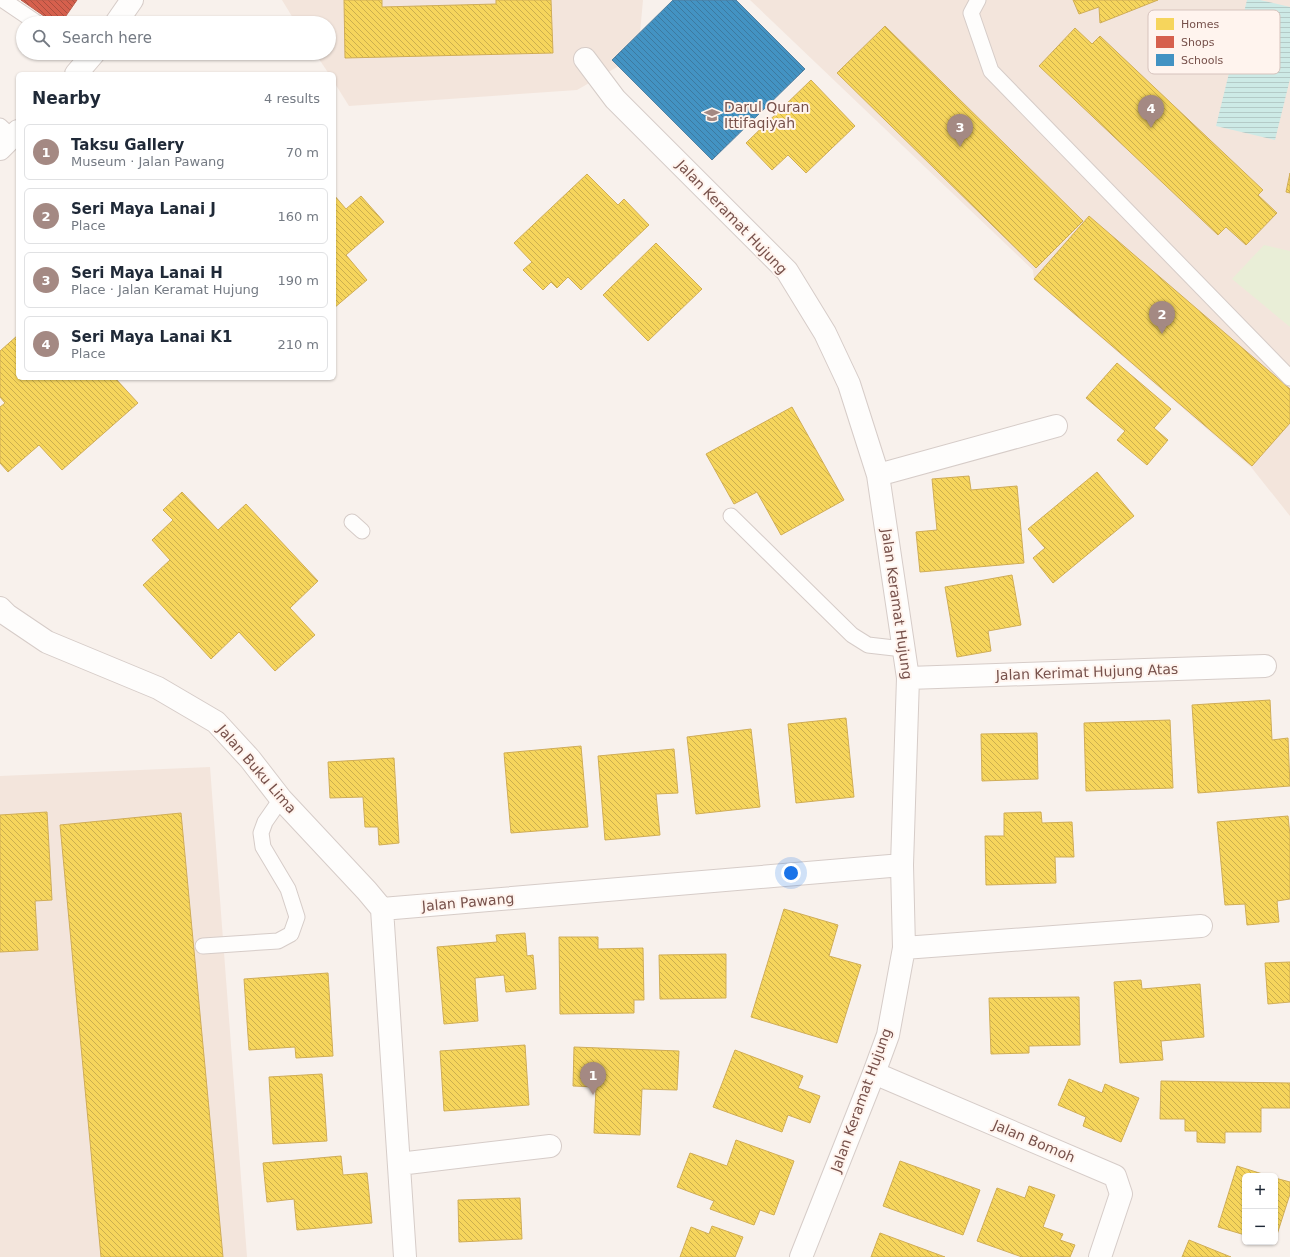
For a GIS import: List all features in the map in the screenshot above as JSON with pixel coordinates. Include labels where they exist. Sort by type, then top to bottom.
[{"type":"street","points":[[121,16],[132,0]]},
{"type":"street","name":"Jalan Keramat Hujung","points":[[585,59],[615,99],[787,271],[825,333],[849,384],[878,475],[908,678],[902,865],[904,948],[888,1035],[801,1257]]},
{"type":"street","points":[[878,475],[1056,426]]},
{"type":"street","name":"Jalan Buku Lima","points":[[0,608],[7,615],[47,642],[158,688],[216,722],[250,759],[282,799],[382,909]]},
{"type":"street","name":"Jalan Kerimat Hujung Atas","points":[[908,678],[1265,666]]},
{"type":"street","name":"Jalan Pawang","points":[[382,909],[902,865]]},
{"type":"street","points":[[382,909],[405,1257]]},
{"type":"street","points":[[904,948],[1201,926]]},
{"type":"street","name":"Jalan Bomoh","points":[[874,1074],[1115,1176],[1121,1194],[1100,1257]]},
{"type":"street","points":[[399,1164],[550,1146]]},
{"type":"lane","points":[[3,0],[27,16]]},
{"type":"lane","points":[[978,0],[971,13],[991,71],[1290,378]]},
{"type":"lane","points":[[731,516],[852,635],[868,645],[904,649]]},
{"type":"lane","points":[[203,946],[278,941],[291,934],[297,917],[288,889],[263,847],[261,832],[265,822],[282,799]]},
{"type":"shaded area","points":[[282,0],[643,0],[638,55],[577,90],[349,106],[336,85],[336,72],[328,72],[320,60],[336,60],[336,16],[292,16]]},
{"type":"shaded area","points":[[750,0],[1290,0],[1290,516],[1251,467],[1034,280],[1033,270]]},
{"type":"shaded area","points":[[210,767],[247,1257],[0,1257],[0,776]]},
{"type":"green space","points":[[1264,245],[1290,251],[1290,327],[1232,279]]},
{"type":"water","points":[[1247,0],[1260,0],[1290,7],[1290,79],[1275,140],[1216,126],[1229,74],[1280,74],[1280,10],[1245,10]]},
{"type":"building: Homes","points":[[344,0],[382,0],[382,7],[496,4],[496,0],[551,0],[553,53],[345,58]]},
{"type":"building: Homes","points":[[1073,0],[1158,0],[1100,23],[1099,7],[1079,14]]},
{"type":"building: Homes","points":[[885,26],[1083,221],[1036,268],[837,73]]},
{"type":"building: Homes","points":[[1075,28],[1092,44],[1100,36],[1263,190],[1258,195],[1277,213],[1246,245],[1226,227],[1218,235],[1039,66]]},
{"type":"building: Homes","points":[[811,80],[855,126],[806,173],[788,155],[772,170],[746,143]]},
{"type":"building: Homes","points":[[1290,173],[1290,193],[1286,192]]},
{"type":"building: Homes","points":[[587,174],[618,205],[624,199],[649,225],[581,290],[568,277],[557,288],[551,282],[543,290],[523,270],[532,262],[514,243]]},
{"type":"building: Homes","points":[[361,196],[384,222],[346,255],[367,280],[336,306],[336,197],[346,209]]},
{"type":"building: Homes","points":[[1089,216],[1290,389],[1290,423],[1252,466],[1034,279]]},
{"type":"building: Homes","points":[[656,243],[702,289],[648,341],[603,295]]},
{"type":"building: Homes","points":[[16,337],[16,380],[117,380],[138,403],[62,470],[39,445],[8,472],[0,463],[0,407],[5,403],[0,397],[0,351]]},
{"type":"building: Homes","points":[[1117,363],[1171,409],[1154,428],[1168,440],[1147,465],[1117,440],[1125,431],[1086,398]]},
{"type":"building: Homes","points":[[792,407],[844,500],[781,535],[757,492],[734,504],[706,454]]},
{"type":"building: Homes","points":[[1097,472],[1134,516],[1053,583],[1033,558],[1045,548],[1028,529]]},
{"type":"building: Homes","points":[[969,476],[971,490],[1017,486],[1024,563],[920,572],[916,532],[937,530],[932,479]]},
{"type":"building: Homes","points":[[182,492],[218,530],[246,504],[318,581],[290,608],[315,635],[275,671],[239,632],[211,659],[143,585],[170,560],[152,540],[173,520],[163,510]]},
{"type":"building: Homes","points":[[1012,575],[1021,625],[988,631],[991,651],[957,657],[945,587]]},
{"type":"building: Homes","points":[[1270,700],[1272,740],[1288,738],[1290,786],[1198,793],[1192,705]]},
{"type":"building: Homes","points":[[846,718],[854,797],[796,803],[788,724]]},
{"type":"building: Homes","points":[[1170,720],[1173,788],[1086,791],[1084,723]]},
{"type":"building: Homes","points":[[751,729],[760,807],[696,814],[687,737]]},
{"type":"building: Homes","points":[[1037,733],[1038,779],[982,781],[981,734]]},
{"type":"building: Homes","points":[[581,746],[588,827],[511,833],[504,753]]},
{"type":"building: Homes","points":[[674,749],[678,793],[656,794],[660,835],[605,840],[598,756]]},
{"type":"building: Homes","points":[[394,758],[399,843],[379,845],[378,827],[365,827],[363,797],[330,798],[328,762]]},
{"type":"building: Homes","points":[[47,812],[52,900],[35,901],[38,950],[0,952],[0,815]]},
{"type":"building: Homes","points":[[1041,812],[1042,823],[1072,822],[1074,857],[1055,857],[1056,883],[986,885],[985,836],[1004,836],[1004,813]]},
{"type":"building: Homes","points":[[181,813],[223,1257],[101,1257],[60,825]]},
{"type":"building: Homes","points":[[1288,816],[1290,835],[1290,899],[1277,901],[1279,922],[1247,925],[1245,904],[1225,905],[1217,822]]},
{"type":"building: Homes","points":[[784,909],[838,925],[829,956],[861,965],[837,1043],[751,1017]]},
{"type":"building: Homes","points":[[525,933],[527,956],[533,955],[536,989],[506,992],[504,975],[475,978],[478,1021],[444,1024],[437,947],[497,942],[496,935]]},
{"type":"building: Homes","points":[[559,937],[598,937],[598,949],[643,948],[644,1000],[634,1000],[634,1013],[560,1014]]},
{"type":"building: Homes","points":[[726,954],[726,998],[660,999],[659,955]]},
{"type":"building: Homes","points":[[1290,962],[1290,1002],[1268,1004],[1265,963]]},
{"type":"building: Homes","points":[[328,973],[333,1056],[296,1058],[295,1047],[249,1050],[244,979]]},
{"type":"building: Homes","points":[[1141,980],[1142,989],[1200,984],[1204,1037],[1161,1041],[1163,1060],[1120,1063],[1114,982]]},
{"type":"building: Homes","points":[[1079,997],[1080,1045],[1029,1046],[1029,1053],[991,1054],[989,998]]},
{"type":"building: Homes","points":[[525,1045],[529,1105],[444,1111],[440,1051]]},
{"type":"building: Homes","points":[[574,1047],[679,1051],[677,1090],[642,1089],[640,1135],[594,1133],[596,1087],[573,1086]]},
{"type":"building: Homes","points":[[735,1050],[803,1076],[798,1088],[820,1096],[810,1123],[788,1115],[782,1132],[713,1107]]},
{"type":"building: Homes","points":[[322,1074],[327,1141],[273,1144],[269,1077]]},
{"type":"building: Homes","points":[[1069,1079],[1102,1093],[1105,1084],[1139,1098],[1121,1142],[1083,1126],[1086,1117],[1058,1105]]},
{"type":"building: Homes","points":[[1161,1081],[1290,1083],[1290,1108],[1261,1108],[1261,1132],[1225,1132],[1225,1143],[1197,1142],[1197,1131],[1185,1131],[1185,1119],[1160,1119]]},
{"type":"building: Homes","points":[[736,1140],[794,1161],[774,1215],[760,1210],[754,1225],[710,1209],[714,1201],[677,1187],[690,1153],[727,1166]]},
{"type":"building: Homes","points":[[341,1156],[343,1175],[367,1173],[372,1223],[297,1230],[294,1199],[267,1202],[263,1163]]},
{"type":"building: Homes","points":[[900,1161],[980,1190],[963,1235],[883,1206]]},
{"type":"building: Homes","points":[[1237,1166],[1259,1173],[1242,1173],[1242,1234],[1218,1227]]},
{"type":"building: Homes","points":[[1278,1179],[1290,1182],[1290,1194],[1278,1232]]},
{"type":"building: Homes","points":[[1029,1186],[1055,1195],[1043,1227],[1063,1234],[1060,1240],[1075,1245],[1070,1257],[1022,1257],[977,1241],[997,1188],[1025,1198]]},
{"type":"building: Homes","points":[[520,1198],[522,1239],[459,1242],[458,1200]]},
{"type":"building: Homes","points":[[712,1226],[743,1237],[735,1257],[680,1257],[691,1227],[709,1234]]},
{"type":"building: Homes","points":[[880,1233],[945,1257],[871,1257]]},
{"type":"building: Homes","points":[[1189,1240],[1231,1257],[1182,1257]]},
{"type":"building: Shops","points":[[21,0],[77,0],[66,16],[44,16]]},
{"type":"building: Schools","name":"Darul Quran Ittifaqiyah","points":[[673,0],[736,0],[805,69],[712,160],[612,60]]},
{"type":"place","name":"Darul Quran Ittifaqiyah","points":[[712,115]]},
{"type":"place","name":"Seri Maya Lanai K1","points":[[1151,128]]},
{"type":"place","name":"Seri Maya Lanai H","points":[[960,147]]},
{"type":"place","name":"Seri Maya Lanai J","points":[[1162,334]]},
{"type":"place","name":"Taksu Gallery","points":[[593,1095]]}]
